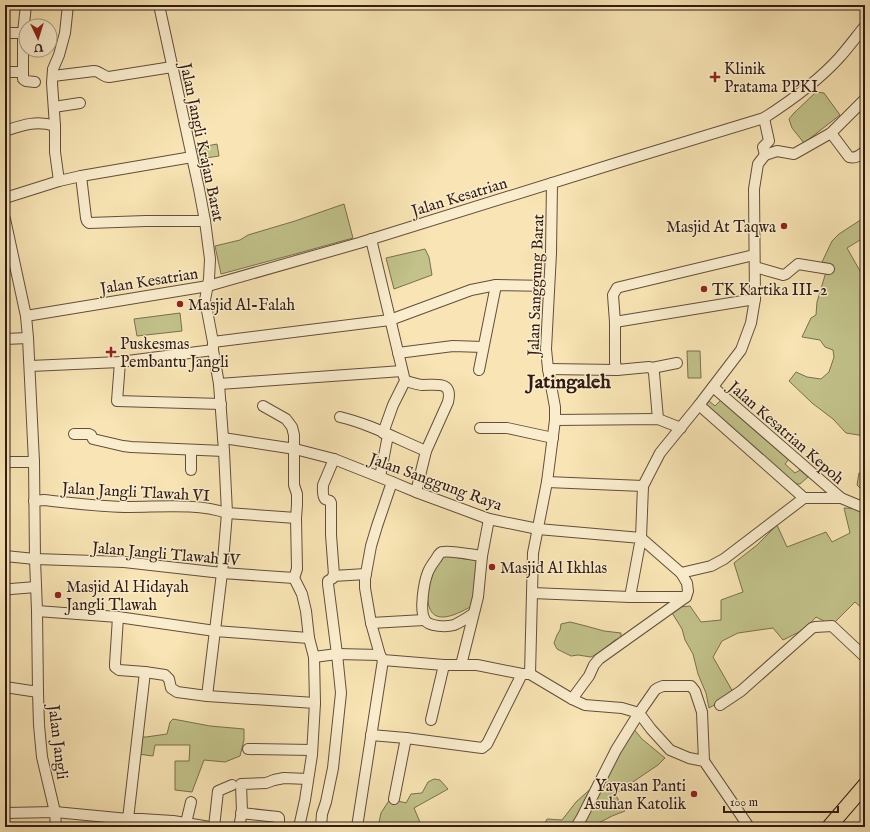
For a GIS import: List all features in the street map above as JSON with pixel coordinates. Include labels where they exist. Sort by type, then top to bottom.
[{"type":"highway","points":[[829,827],[865,785]]},
{"type":"street","points":[[25,18],[26,5]]},
{"type":"street","points":[[60,181],[56,152],[52,83],[54,70],[65,33],[68,5]]},
{"type":"street","name":"Jalan Jangli Krajan Barat","points":[[159,5],[192,157],[210,259],[210,270],[205,300],[221,404],[227,513],[222,573],[207,696]]},
{"type":"street","name":"Jalan Kesatrian","points":[[26,316],[208,286],[371,239],[761,119],[776,111],[820,76],[840,58],[865,26]]},
{"type":"street","points":[[5,33],[18,33]]},
{"type":"street","points":[[22,58],[23,79],[24,81],[34,82]]},
{"type":"street","points":[[53,76],[94,71],[100,72],[106,77],[109,77],[172,67]]},
{"type":"street","points":[[5,72],[22,72]]},
{"type":"street","points":[[766,148],[794,154],[831,132],[865,99]]},
{"type":"street","points":[[54,107],[80,103]]},
{"type":"street","points":[[713,387],[741,350],[750,323],[755,299],[754,189],[758,164],[766,148],[761,119]]},
{"type":"street","points":[[5,131],[28,123],[37,122],[55,126]]},
{"type":"street","points":[[831,132],[849,157],[857,157],[865,151]]},
{"type":"street","points":[[5,198],[81,176],[192,157]]},
{"type":"street","points":[[81,176],[86,218],[91,224],[120,222],[204,221]]},
{"type":"street","name":"Jalan Sanggung Barat","points":[[526,674],[532,593],[533,553],[547,482],[555,420],[555,407],[546,349],[551,252],[552,183]]},
{"type":"street","name":"Jalan Jangli","points":[[5,219],[26,316],[28,338],[34,462],[39,726],[42,757],[55,812],[56,827]]},
{"type":"street","points":[[371,239],[404,376],[393,405],[386,434],[380,477]]},
{"type":"street","points":[[617,370],[615,363],[615,322],[613,295],[616,288],[754,255]]},
{"type":"street","points":[[755,267],[783,275],[798,264],[829,269]]},
{"type":"street","points":[[30,366],[120,362],[213,346],[390,320],[471,290],[496,285],[549,286]]},
{"type":"street","points":[[479,370],[496,285]]},
{"type":"street","points":[[615,322],[755,299]]},
{"type":"street","points":[[5,339],[28,338]]},
{"type":"street","points":[[398,353],[452,346],[483,347]]},
{"type":"street","points":[[120,362],[117,401],[221,404]]},
{"type":"street","points":[[548,369],[617,370],[652,368],[677,363]]},
{"type":"street","points":[[652,368],[654,373],[658,420]]},
{"type":"street","points":[[219,384],[404,376],[421,385],[440,384],[446,388],[449,398],[426,451],[416,492]]},
{"type":"street","name":"Jalan Kesatrian Kepoh","points":[[630,597],[641,538],[643,486],[660,454],[713,387],[841,498],[865,508]]},
{"type":"street","points":[[681,573],[711,566],[724,559],[804,498],[699,405]]},
{"type":"street","points":[[263,406],[286,419],[292,427],[294,436],[294,485],[297,494],[297,569],[294,578],[302,594],[306,611],[309,638],[314,657],[315,703],[312,750],[305,800],[299,827]]},
{"type":"street","points":[[340,417],[370,426],[426,451]]},
{"type":"street","points":[[555,420],[658,420],[681,428]]},
{"type":"street","points":[[480,428],[506,428],[553,438]]},
{"type":"street","points":[[74,434],[89,434],[93,439],[131,447],[224,451]]},
{"type":"street","name":"Jalan Sanggung Raya","points":[[223,438],[295,448],[334,459],[489,519],[538,529],[641,538]]},
{"type":"street","points":[[191,470],[192,450]]},
{"type":"street","points":[[320,827],[333,768],[341,693],[328,584],[328,581],[332,579],[333,576],[331,503],[324,498],[323,489],[334,459]]},
{"type":"street","points":[[5,462],[34,462]]},
{"type":"street","points":[[357,827],[381,657],[370,623],[365,588],[366,574],[377,526],[392,482]]},
{"type":"street","points":[[547,482],[643,486]]},
{"type":"street","name":"Jalan Kesatrian Kepoh","points":[[804,498],[841,498]]},
{"type":"street","name":"Jalan Jangli Tlawah VI","points":[[34,501],[44,500],[128,507],[186,506],[218,510],[227,513],[296,518]]},
{"type":"street","points":[[461,665],[478,597],[482,556],[489,519]]},
{"type":"street","points":[[572,699],[589,676],[598,659],[686,597],[688,591],[681,573],[641,538]]},
{"type":"street","points":[[473,614],[454,624],[445,626],[431,625],[424,620],[422,604],[426,581],[431,567],[440,554],[446,552],[482,556]]},
{"type":"street","name":"Jalan Jangli Tlawah IV","points":[[5,556],[124,562],[222,573],[294,578]]},
{"type":"street","points":[[333,576],[366,574]]},
{"type":"street","points":[[5,590],[36,587]]},
{"type":"street","points":[[532,593],[630,597],[686,597]]},
{"type":"street","points":[[37,611],[118,617],[215,631],[309,638]]},
{"type":"street","points":[[118,617],[115,666],[119,670],[145,672],[166,676],[169,679],[171,688],[174,690],[207,696],[315,703]]},
{"type":"street","points":[[370,623],[424,620]]},
{"type":"street","points":[[720,705],[741,691],[815,627],[832,626],[865,657]]},
{"type":"street","points":[[314,657],[337,654],[381,657],[444,665],[478,666],[526,674],[585,705],[622,708],[639,713],[650,729],[670,750],[689,758],[704,761]]},
{"type":"street","points":[[431,720],[444,665]]},
{"type":"street","points":[[128,819],[145,672]]},
{"type":"street","points":[[371,735],[406,738],[479,748],[484,747],[526,674]]},
{"type":"street","points":[[576,827],[616,750],[655,690],[663,686],[691,686],[695,691],[702,712],[704,761],[748,827]]},
{"type":"street","points":[[5,687],[38,692]]},
{"type":"street","points":[[394,799],[406,738]]},
{"type":"street","points":[[248,749],[312,750]]},
{"type":"street","points":[[239,827],[241,813],[241,784],[266,783],[284,778],[308,779]]},
{"type":"street","points":[[214,827],[218,791],[232,785]]},
{"type":"street","points":[[186,823],[191,802]]},
{"type":"street","points":[[5,813],[55,812],[128,819],[173,821],[210,827]]},
{"type":"street","points":[[241,813],[278,817],[279,827]]},
{"type":"green space","points":[[816,92],[824,93],[840,115],[804,143],[792,128],[789,119]]},
{"type":"green space","points":[[217,144],[219,156],[199,159],[197,148]]},
{"type":"green space","points":[[344,204],[353,238],[221,274],[215,246],[240,240],[248,235]]},
{"type":"green space","points":[[865,217],[865,237],[847,248],[865,278],[865,436],[846,433],[833,419],[812,403],[789,381],[796,372],[807,377],[821,379],[829,372],[834,357],[833,350],[825,347],[820,340],[802,337],[811,318],[816,315],[817,302],[826,272],[832,273],[833,265],[822,262],[832,241],[839,234]]},
{"type":"green space","points":[[425,249],[429,257],[432,275],[394,289],[386,258]]},
{"type":"green space","points":[[180,313],[182,331],[137,336],[134,319]]},
{"type":"green space","points":[[687,351],[700,351],[701,378],[688,378]]},
{"type":"green space","points":[[722,399],[789,459],[785,464],[795,473],[800,470],[808,477],[800,484],[795,484],[703,408],[709,401],[715,406]]},
{"type":"green space","points":[[859,473],[865,474],[865,493],[857,485]]},
{"type":"green space","points":[[844,508],[865,509],[865,608],[863,609],[855,602],[832,625],[816,617],[805,629],[783,640],[773,628],[738,633],[722,641],[713,657],[733,692],[709,708],[706,693],[698,674],[693,654],[685,640],[682,629],[669,608],[690,606],[701,622],[721,620],[721,600],[743,592],[734,563],[757,545],[777,525],[787,547],[826,532],[832,542],[850,533]]},
{"type":"green space","points":[[442,555],[465,559],[480,558],[474,605],[447,617],[435,615],[428,602],[427,593],[431,574]]},
{"type":"green space","points":[[570,622],[604,631],[621,633],[621,638],[615,640],[599,653],[591,657],[578,655],[571,656],[557,649],[554,643],[561,624]]},
{"type":"green space","points":[[173,719],[210,726],[244,729],[244,740],[240,756],[225,762],[204,760],[192,792],[175,790],[175,761],[189,761],[190,745],[155,745],[153,756],[138,754],[141,737],[167,734],[170,722]]},
{"type":"green space","points":[[632,727],[642,739],[665,758],[658,765],[615,794],[625,811],[591,827],[543,827],[547,819],[562,820],[576,802],[595,785]]},
{"type":"green space","points":[[434,779],[440,780],[448,789],[414,808],[422,827],[378,827],[381,813],[390,799],[406,803],[411,794],[422,793],[428,782]]},
{"type":"place","name":"Klinik Pratama PPKI","points":[[715,77]]},
{"type":"place","name":"Masjid At Taqwa","points":[[784,226]]},
{"type":"place","name":"TK Kartika III-2","points":[[704,289]]},
{"type":"place","name":"Masjid Al-Falah","points":[[180,304]]},
{"type":"place","name":"Puskesmas Pembantu Jangli","points":[[111,352]]},
{"type":"place","name":"Masjid Al Ikhlas","points":[[492,567]]},
{"type":"place","name":"Masjid Al Hidayah Jangli Tlawah","points":[[58,595]]},
{"type":"place","name":"Yayasan Panti Asuhan Katolik","points":[[694,794]]},
{"type":"district","name":"Jatingaleh","points":[[569,381]]}]
